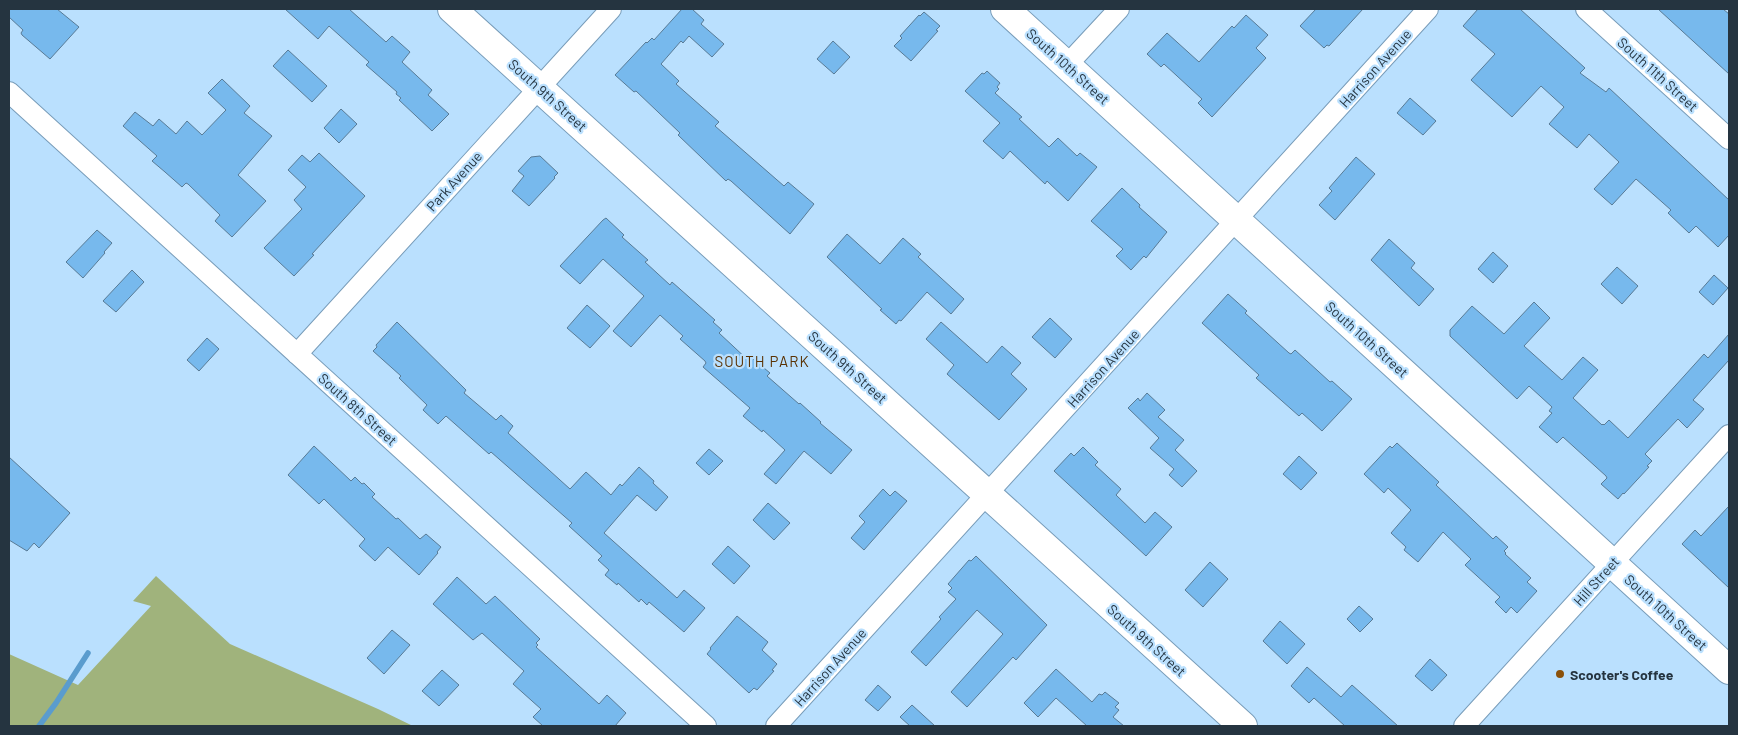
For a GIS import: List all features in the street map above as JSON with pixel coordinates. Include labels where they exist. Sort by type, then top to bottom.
[{"type":"main road","name":"South 9th Street","points":[[452,9],[1243,726]]},
{"type":"main road","name":"South 10th Street","points":[[1004,9],[1729,670]]},
{"type":"street","name":"Park Avenue","points":[[297,354],[611,9]]},
{"type":"street","points":[[1067,65],[1119,9]]},
{"type":"street","name":"Harrison Avenue","points":[[776,726],[1428,9]]},
{"type":"street","name":"South 11th Street","points":[[1586,9],[1729,139]]},
{"type":"street","name":"South 8th Street","points":[[9,92],[706,726]]},
{"type":"street","name":"Hill Street","points":[[1464,726],[1729,436]]},
{"type":"green space","points":[[156,576],[230,644],[413,726],[9,726],[9,654],[78,685],[151,606],[133,601]]},
{"type":"building","points":[[9,9],[57,9],[79,27],[50,59],[22,35],[23,30],[9,17]]},
{"type":"building","points":[[285,9],[349,9],[386,42],[392,36],[410,52],[402,62],[432,90],[428,95],[449,114],[432,131],[399,100],[401,98],[396,94],[397,92],[366,65],[369,62],[329,26],[318,39]]},
{"type":"building","points":[[682,9],[692,9],[704,20],[701,24],[724,44],[712,57],[689,36],[683,43],[681,41],[661,64],[679,81],[676,84],[719,122],[715,126],[784,186],[788,182],[814,204],[790,234],[731,181],[728,179],[726,181],[678,135],[680,133],[636,91],[634,92],[615,75],[646,42],[652,38],[654,40]]},
{"type":"building","points":[[1316,9],[1363,9],[1329,46],[1327,45],[1324,48],[1300,26]]},
{"type":"building","points":[[1478,9],[1520,9],[1585,68],[1580,73],[1606,92],[1609,88],[1729,200],[1729,235],[1718,247],[1696,226],[1689,233],[1668,213],[1671,210],[1636,179],[1612,205],[1594,189],[1619,162],[1589,134],[1577,148],[1549,124],[1564,107],[1541,86],[1512,117],[1471,80],[1495,54],[1463,26]]},
{"type":"building","points":[[1658,9],[1723,9],[1729,14],[1729,74]]},
{"type":"building","points":[[924,12],[940,26],[936,30],[938,31],[911,61],[894,46],[902,38],[900,36]]},
{"type":"building","points":[[1246,15],[1268,35],[1256,48],[1266,58],[1212,117],[1198,103],[1202,99],[1164,64],[1161,67],[1147,54],[1167,33],[1199,62],[1232,26],[1234,28]]},
{"type":"building","points":[[833,41],[850,57],[834,74],[817,59]]},
{"type":"building","points":[[288,50],[327,86],[312,102],[273,66]]},
{"type":"building","points":[[987,71],[1000,83],[997,87],[999,89],[995,93],[1022,117],[1019,119],[1049,147],[1058,138],[1077,156],[1080,153],[1097,167],[1068,201],[1047,181],[1045,184],[1010,151],[1003,159],[983,141],[1000,123],[965,91],[982,73],[984,74]]},
{"type":"building","points":[[222,79],[250,106],[244,113],[272,136],[238,175],[266,201],[232,237],[215,221],[220,215],[188,184],[186,183],[182,187],[152,161],[157,156],[123,126],[135,112],[153,126],[159,119],[176,134],[187,121],[202,135],[226,110],[208,93]]},
{"type":"building","points":[[1410,98],[1436,121],[1423,135],[1397,113]]},
{"type":"building","points":[[341,109],[357,124],[339,143],[324,128]]},
{"type":"building","points":[[319,153],[365,196],[294,276],[264,248],[302,209],[294,200],[306,187],[288,170],[302,155],[310,162]]},
{"type":"building","points":[[540,156],[558,173],[529,206],[512,191],[524,176],[518,171],[531,157]]},
{"type":"building","points":[[1356,157],[1375,174],[1335,220],[1319,205],[1332,191],[1329,188]]},
{"type":"building","points":[[1122,188],[1140,205],[1139,207],[1167,232],[1146,258],[1144,256],[1131,270],[1116,256],[1123,249],[1091,221]]},
{"type":"building","points":[[606,218],[624,235],[622,237],[648,260],[645,262],[670,285],[672,282],[715,320],[713,322],[722,330],[719,333],[749,361],[752,358],[770,373],[767,376],[852,450],[831,474],[804,451],[776,484],[764,474],[785,450],[763,430],[762,432],[743,416],[750,408],[703,367],[706,363],[705,361],[680,339],[683,336],[660,315],[631,347],[613,331],[644,296],[603,259],[580,284],[560,266]]},
{"type":"building","points":[[97,230],[112,243],[83,278],[66,262]]},
{"type":"building","points":[[847,234],[880,264],[903,238],[921,254],[918,257],[964,299],[951,314],[927,292],[901,321],[899,320],[896,324],[827,257]]},
{"type":"building","points":[[1389,239],[1415,263],[1411,268],[1434,289],[1419,306],[1371,260]]},
{"type":"building","points":[[1493,252],[1508,266],[1493,283],[1478,269]]},
{"type":"building","points":[[1617,267],[1638,286],[1622,304],[1601,284]]},
{"type":"building","points":[[132,270],[144,282],[116,312],[103,301]]},
{"type":"building","points":[[1714,275],[1728,288],[1713,305],[1699,292]]},
{"type":"building","points":[[1228,294],[1247,311],[1245,313],[1289,353],[1291,354],[1295,350],[1352,399],[1322,431],[1302,413],[1299,416],[1256,378],[1259,375],[1202,323]]},
{"type":"building","points":[[1534,302],[1550,318],[1524,346],[1562,380],[1583,357],[1598,370],[1573,398],[1602,425],[1609,420],[1628,438],[1704,354],[1708,358],[1729,334],[1729,360],[1693,400],[1704,409],[1687,428],[1678,419],[1645,454],[1652,461],[1647,466],[1649,467],[1618,499],[1601,484],[1607,478],[1606,476],[1563,437],[1557,443],[1539,427],[1552,413],[1549,411],[1552,407],[1529,386],[1517,399],[1450,336],[1450,330],[1472,306],[1504,334]]},
{"type":"building","points":[[587,305],[610,326],[590,348],[567,328]]},
{"type":"building","points":[[1050,318],[1072,339],[1055,358],[1032,337]]},
{"type":"building","points":[[397,322],[466,390],[464,393],[496,420],[501,415],[513,426],[508,433],[570,489],[586,472],[611,495],[639,467],[654,481],[653,483],[668,497],[656,511],[637,495],[604,533],[677,598],[684,590],[705,608],[684,632],[649,602],[647,605],[641,599],[639,602],[618,583],[617,585],[605,575],[609,570],[598,560],[602,556],[569,526],[572,523],[491,452],[489,454],[446,416],[438,424],[423,410],[427,405],[399,378],[401,376],[373,351],[377,347],[376,345]]},
{"type":"building","points":[[941,322],[987,363],[1002,346],[1021,363],[1011,374],[1027,389],[999,420],[947,374],[954,365],[926,339]]},
{"type":"building","points":[[207,338],[219,349],[199,371],[187,360]]},
{"type":"building","points":[[1147,393],[1165,410],[1158,417],[1184,440],[1175,450],[1197,471],[1182,487],[1169,475],[1174,469],[1150,448],[1159,438],[1128,408],[1138,398],[1140,401]]},
{"type":"building","points":[[1397,443],[1439,482],[1436,485],[1493,539],[1496,536],[1508,547],[1504,551],[1505,554],[1531,578],[1527,582],[1537,591],[1517,613],[1511,607],[1506,613],[1495,602],[1500,597],[1465,565],[1471,559],[1443,532],[1418,562],[1404,550],[1406,547],[1391,533],[1411,510],[1388,488],[1384,493],[1364,474],[1390,446],[1392,448]]},
{"type":"building","points":[[314,446],[351,481],[355,477],[362,484],[364,483],[375,494],[372,497],[420,539],[426,534],[441,547],[419,575],[388,547],[375,561],[359,546],[365,539],[324,499],[319,504],[288,475]]},
{"type":"building","points":[[1083,447],[1098,462],[1095,465],[1121,489],[1116,495],[1145,523],[1155,512],[1172,527],[1146,556],[1054,471],[1071,453],[1074,456]]},
{"type":"building","points":[[709,449],[723,461],[709,475],[696,463]]},
{"type":"building","points":[[1299,456],[1317,473],[1301,490],[1283,474]]},
{"type":"building","points":[[9,457],[70,513],[39,548],[34,543],[27,551],[9,540]]},
{"type":"building","points":[[883,489],[890,496],[895,491],[907,501],[864,550],[851,538],[865,522],[859,516]]},
{"type":"building","points":[[768,503],[790,523],[774,540],[753,520]]},
{"type":"building","points":[[1729,506],[1729,588],[1682,544],[1695,530],[1701,536]]},
{"type":"building","points":[[728,546],[750,566],[734,584],[712,564]]},
{"type":"building","points":[[976,556],[1047,625],[1016,660],[1013,657],[967,707],[951,692],[1003,634],[977,610],[926,666],[911,652],[941,619],[939,617],[956,599],[948,592],[952,588],[948,584],[969,560],[971,561]]},
{"type":"building","points":[[1210,562],[1228,579],[1203,607],[1185,590]]},
{"type":"building","points":[[457,577],[486,604],[495,596],[540,639],[536,643],[538,645],[536,647],[599,704],[607,695],[626,713],[615,726],[543,726],[533,717],[541,709],[513,684],[524,671],[482,633],[473,640],[433,604]]},
{"type":"building","points":[[1359,606],[1373,619],[1360,632],[1347,619]]},
{"type":"building","points":[[737,616],[768,642],[762,650],[777,664],[772,670],[774,671],[757,690],[754,688],[749,693],[707,654]]},
{"type":"building","points":[[1280,621],[1305,644],[1287,664],[1263,641]]},
{"type":"building","points":[[392,630],[410,645],[384,674],[367,658]]},
{"type":"building","points":[[1430,659],[1447,675],[1432,691],[1415,676]]},
{"type":"building","points":[[1307,667],[1341,697],[1352,685],[1398,726],[1345,726],[1314,698],[1309,703],[1291,686]]},
{"type":"building","points":[[1056,669],[1092,702],[1099,694],[1102,695],[1105,692],[1119,703],[1115,707],[1119,710],[1113,717],[1124,726],[1087,726],[1056,698],[1038,717],[1024,703]]},
{"type":"building","points":[[442,670],[459,685],[439,706],[422,691]]},
{"type":"building","points":[[878,685],[891,697],[878,711],[865,700]]},
{"type":"building","points":[[912,705],[935,726],[910,726],[900,717]]},
{"type":"waterway","points":[[39,726],[88,653]]},
{"type":"place","name":"Scooter's Coffee","points":[[1560,674]]},
{"type":"district","name":"SOUTH PARK","points":[[762,361]]}]
